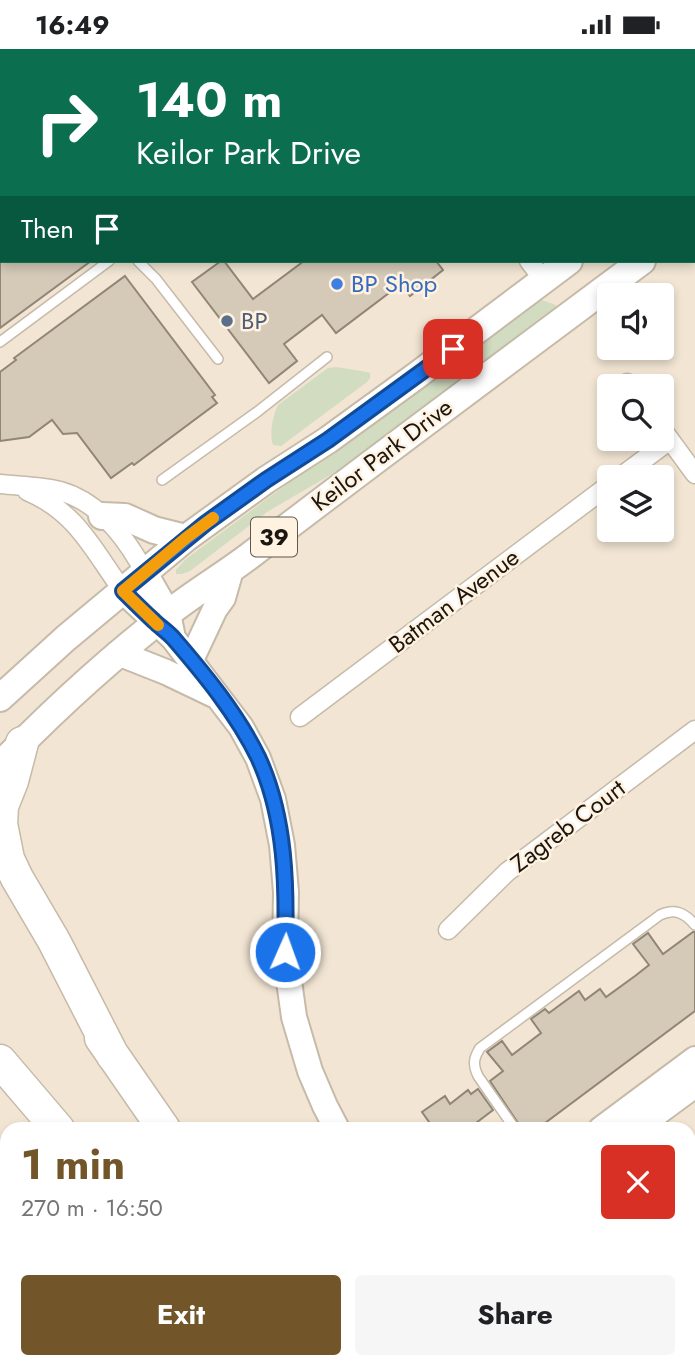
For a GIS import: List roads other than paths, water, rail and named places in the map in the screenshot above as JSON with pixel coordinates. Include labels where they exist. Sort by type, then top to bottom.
[{"type":"highway","points":[[22,743],[2,806],[1,824],[8,859],[113,1056]]},
{"type":"highway","points":[[0,889],[159,1122]]},
{"type":"highway","points":[[0,1061],[52,1122]]},
{"type":"main road","name":"Keilor Park Drive","points":[[0,698],[186,538],[416,376],[536,270],[562,263]]},
{"type":"main road","name":"Keilor Park Drive","points":[[0,765],[118,653],[166,625],[197,592],[231,570],[376,458],[639,263]]},
{"type":"main road","points":[[536,270],[570,315]]},
{"type":"main road","points":[[102,516],[125,517],[154,530],[186,538]]},
{"type":"main road","points":[[191,660],[223,598],[231,570]]},
{"type":"main road","points":[[145,573],[166,625],[241,727],[258,758],[273,799],[282,845],[285,952],[294,1017],[310,1071],[334,1122]]},
{"type":"main road","points":[[123,591],[166,625]]},
{"type":"main road","points":[[118,653],[221,698]]},
{"type":"main road","points":[[611,1122],[695,1060]]},
{"type":"main road","points":[[645,1122],[695,1085]]},
{"type":"street","points":[[674,446],[695,474]]},
{"type":"street","points":[[633,465],[649,451]]},
{"type":"street","points":[[7,485],[61,491],[85,503],[126,541],[145,573]]},
{"type":"street","points":[[7,485],[38,496],[57,507],[74,523],[101,557],[123,591]]},
{"type":"street","name":"Batman Avenue","points":[[300,717],[597,494]]},
{"type":"street","name":"Zagreb Court","points":[[448,930],[506,872],[695,730]]},
{"type":"lane","points":[[0,342],[106,263]]},
{"type":"lane","points":[[140,263],[156,279],[218,359]]},
{"type":"lane","points":[[162,480],[257,412],[327,357]]},
{"type":"lane","points":[[510,1122],[474,1068],[473,1060],[480,1048],[660,915],[679,912],[689,917],[695,925]]},
{"type":"place","name":"BP Shop","points":[[337,284]]},
{"type":"place","name":"BP","points":[[227,321]]}]
